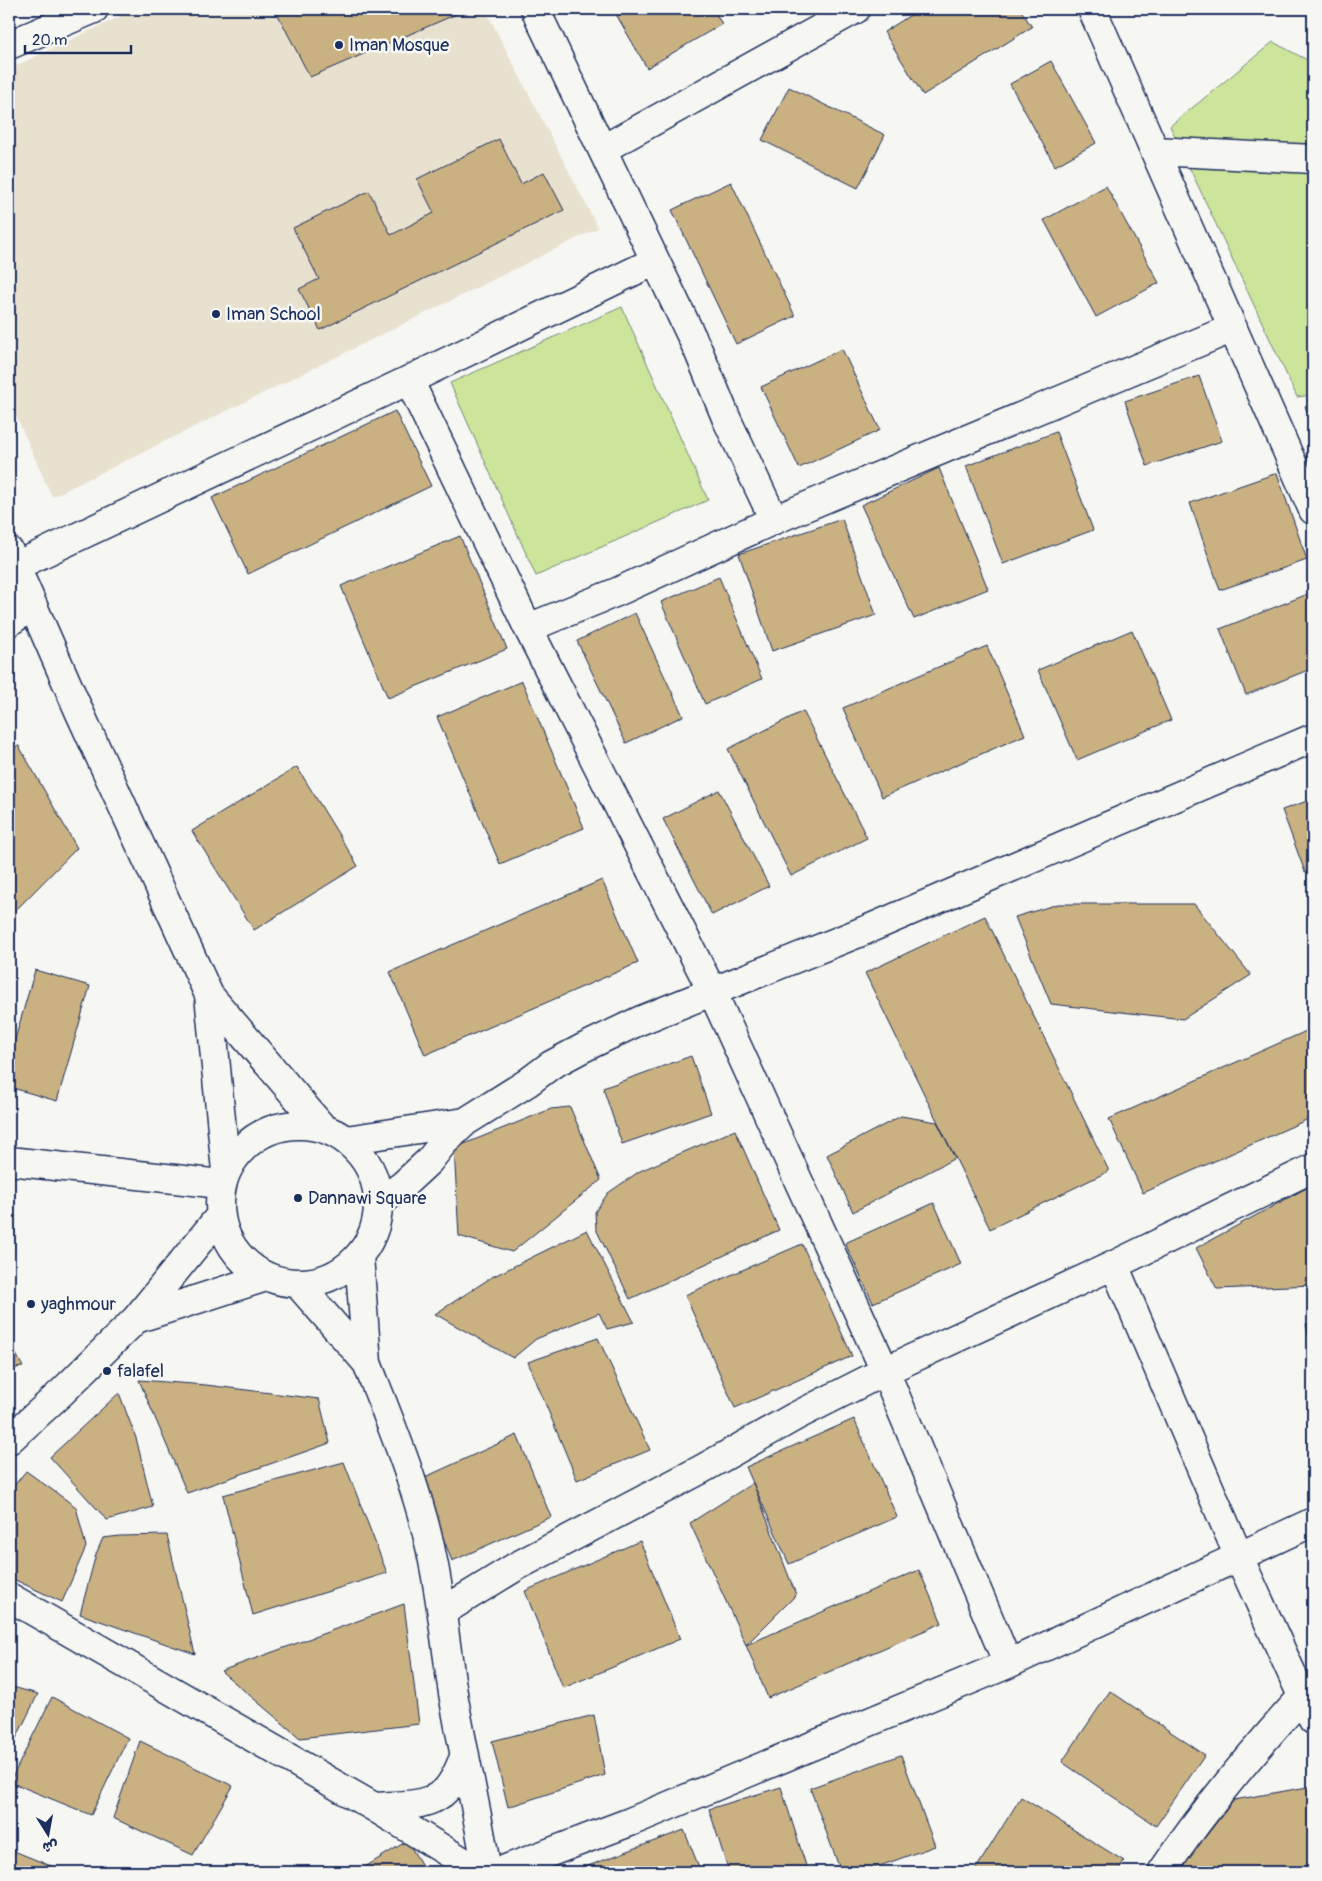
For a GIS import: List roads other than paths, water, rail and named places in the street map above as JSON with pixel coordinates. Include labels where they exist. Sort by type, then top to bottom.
[{"type":"street","points":[[9,45],[94,9]]},
{"type":"street","points":[[535,9],[698,350],[727,420],[774,520]]},
{"type":"street","points":[[603,149],[856,9]]},
{"type":"street","points":[[1092,9],[1313,510]]},
{"type":"street","points":[[1155,151],[1313,159]]},
{"type":"street","points":[[465,1122],[335,1134],[297,1124],[272,1129],[249,1141],[232,1160],[223,1178],[218,1200],[219,1217],[228,1242],[244,1262],[266,1277],[298,1284],[320,1281],[341,1271],[359,1256],[370,1239],[379,1217],[379,1203],[374,1178],[363,1157],[335,1134],[209,995],[12,558],[408,380],[655,261]]},
{"type":"street","points":[[528,628],[617,592],[774,520],[1233,328]]},
{"type":"street","points":[[408,380],[528,628],[712,991],[885,1371],[1008,1664]]},
{"type":"street","points":[[9,622],[32,606]]},
{"type":"street","points":[[379,1203],[403,1185],[429,1161],[444,1142],[465,1122],[559,1061],[640,1021],[866,930],[1313,738]]},
{"type":"street","points":[[209,995],[223,1178]]},
{"type":"street","points":[[9,1161],[223,1178]]},
{"type":"street","points":[[442,1612],[517,1566],[796,1416],[885,1371],[1114,1265],[1313,1168]]},
{"type":"street","points":[[9,1440],[62,1392],[136,1319],[219,1217]]},
{"type":"street","points":[[359,1256],[368,1363],[424,1522],[433,1560],[453,1692],[486,1872]]},
{"type":"street","points":[[1114,1265],[1239,1557],[1308,1708],[1238,1770],[1186,1837],[1162,1872]]},
{"type":"street","points":[[136,1319],[266,1277]]},
{"type":"street","points":[[298,1284],[368,1363]]},
{"type":"street","points":[[498,1872],[630,1822],[1008,1664],[1313,1522]]},
{"type":"street","points":[[9,1597],[374,1806],[480,1872]]},
{"type":"street","points":[[374,1806],[420,1803],[434,1798],[446,1790],[454,1779],[465,1755]]},
{"type":"place","name":"Iman Mosque","points":[[339,45]]},
{"type":"place","name":"Iman School","points":[[216,314]]},
{"type":"place","name":"Dannawi Square","points":[[298,1198]]},
{"type":"place","name":"yaghmour","points":[[31,1304]]},
{"type":"place","name":"falafel","points":[[107,1371]]}]
